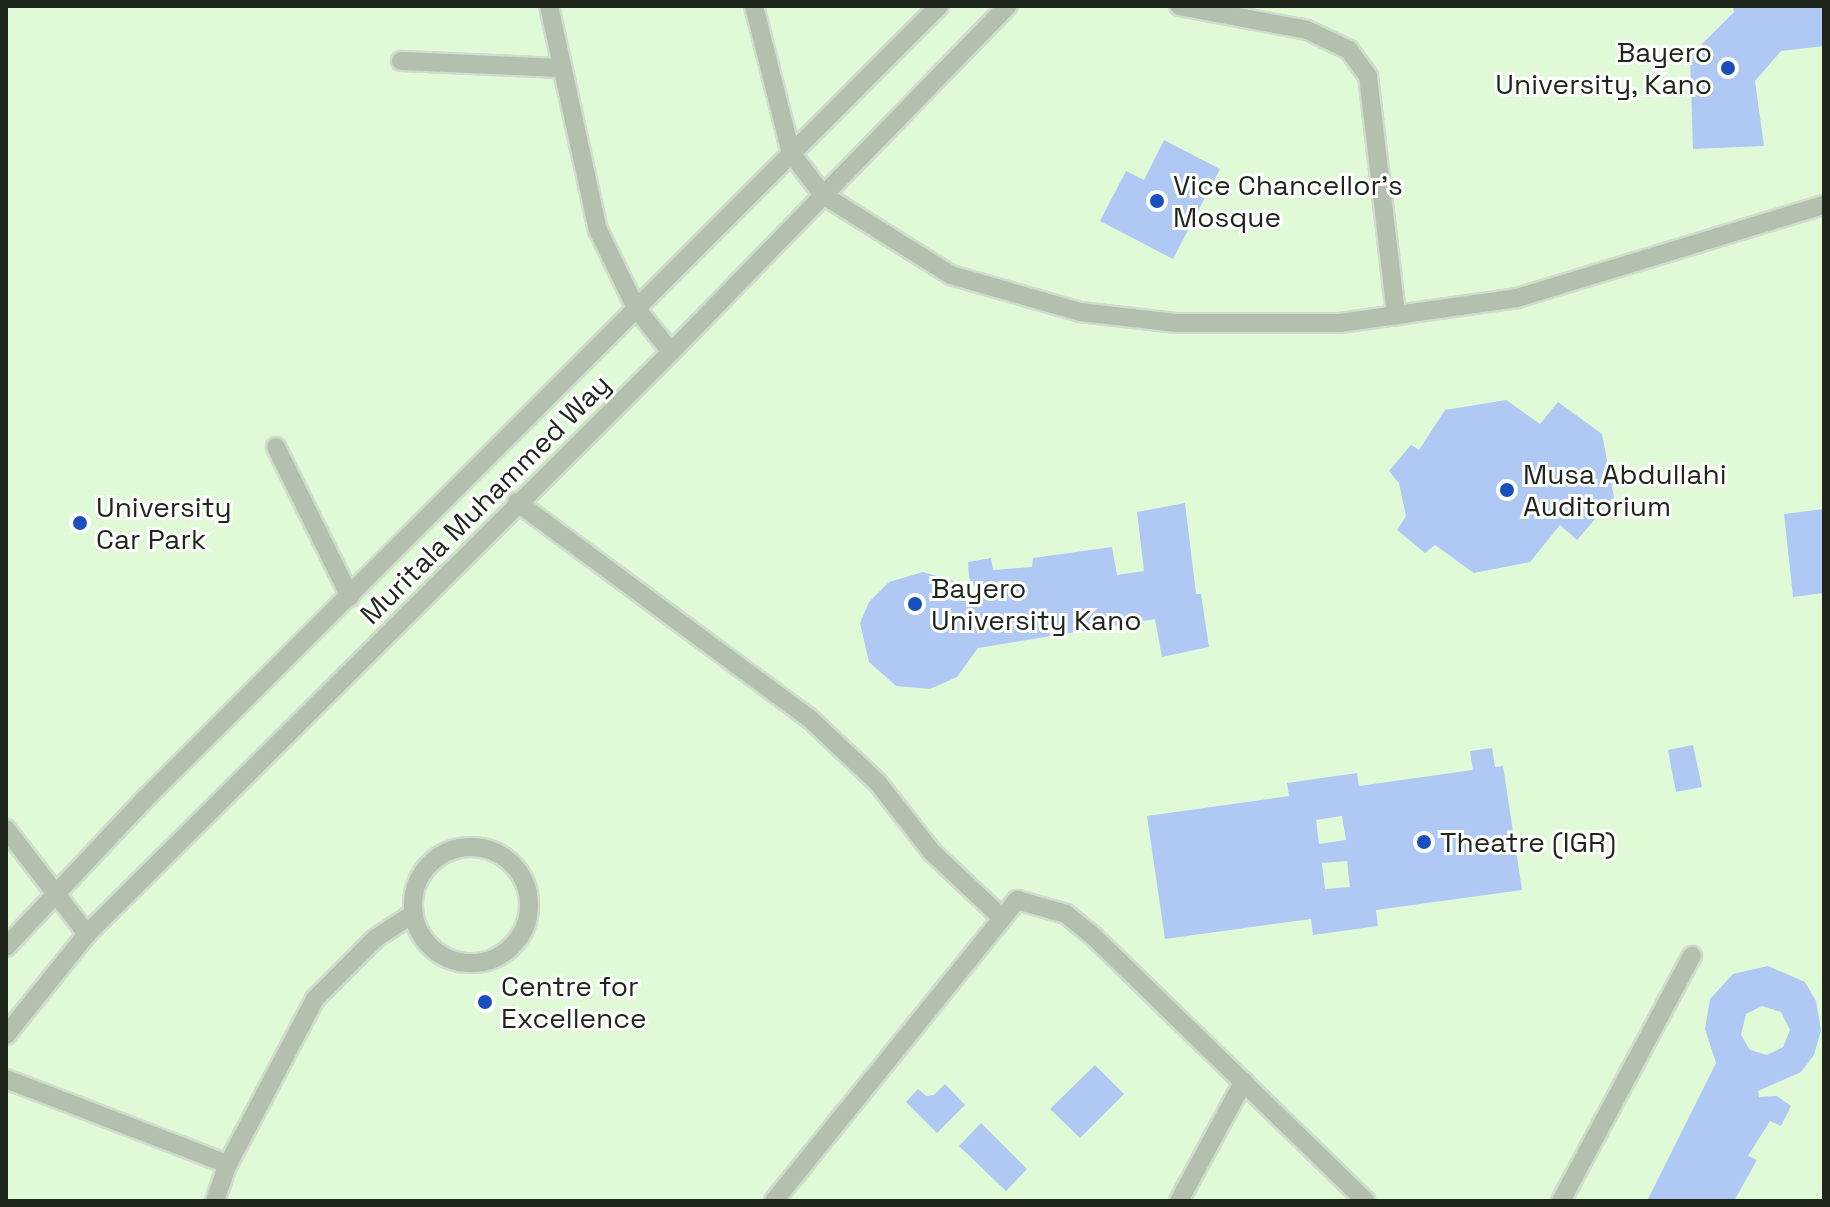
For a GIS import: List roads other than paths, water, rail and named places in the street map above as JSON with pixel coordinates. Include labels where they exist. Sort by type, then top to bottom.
[{"type":"lane","points":[[549,6],[598,230],[636,308],[671,352]]},
{"type":"lane","points":[[754,6],[791,153],[823,195],[951,275],[1080,312],[1177,323],[1340,323],[1517,298],[1824,205]]},
{"type":"lane","points":[[6,947],[636,308],[939,6]]},
{"type":"lane","name":"Muritala Muhammed Way","points":[[6,1035],[87,934],[517,502],[671,352],[1008,6]]},
{"type":"lane","points":[[1179,6],[1307,30],[1349,50],[1368,76],[1396,315]]},
{"type":"lane","points":[[401,61],[562,68]]},
{"type":"lane","points":[[276,447],[350,597]]},
{"type":"lane","points":[[517,502],[808,717],[878,783],[932,852],[1001,917]]},
{"type":"lane","points":[[6,829],[54,896],[87,934]]},
{"type":"lane","points":[[462,848],[497,854],[522,879],[528,897],[522,933],[504,952],[479,963],[444,957],[424,938],[413,914],[416,887],[429,863],[462,848]]},
{"type":"lane","points":[[774,1201],[1017,900],[1066,914],[1366,1201]]},
{"type":"lane","points":[[215,1201],[228,1164],[315,999],[376,938],[413,914]]},
{"type":"lane","points":[[1561,1201],[1692,956]]},
{"type":"lane","points":[[6,1079],[228,1164]]},
{"type":"lane","points":[[1179,1201],[1244,1081]]},
{"type":"place","name":"Bayero University, Kano","points":[[1728,68]]},
{"type":"place","name":"Vice Chancellor's Mosque","points":[[1157,201]]},
{"type":"place","name":"Musa Abdullahi Auditorium","points":[[1507,490]]},
{"type":"place","name":"University Car Park","points":[[80,523]]},
{"type":"place","name":"Bayero University Kano","points":[[915,604]]},
{"type":"place","name":"Theatre (IGR)","points":[[1424,842]]},
{"type":"place","name":"Centre for Excellence","points":[[485,1002]]}]
